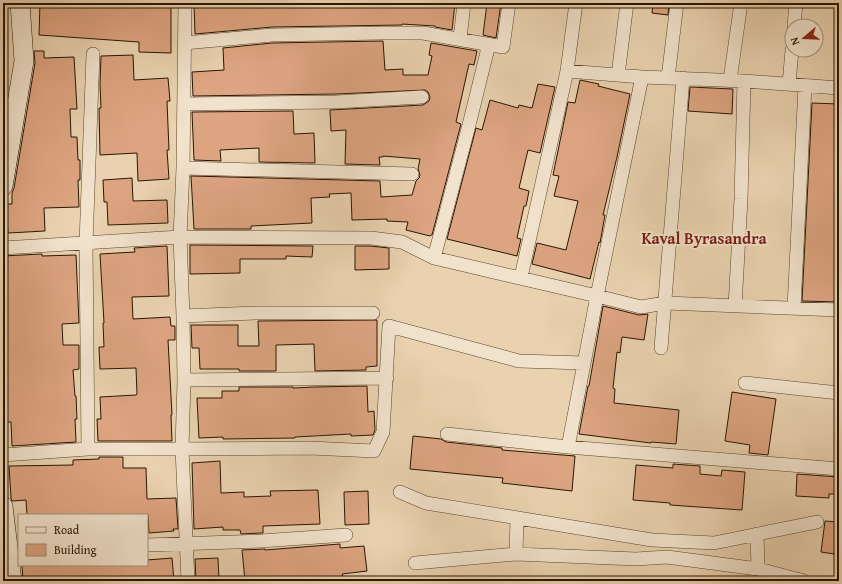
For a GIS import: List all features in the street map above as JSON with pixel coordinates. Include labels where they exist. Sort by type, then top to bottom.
[{"type":"street","points":[[3,183],[24,61],[20,3]]},
{"type":"street","points":[[185,3],[183,168],[180,236],[184,380],[182,450],[188,581]]},
{"type":"street","points":[[460,39],[464,3]]},
{"type":"street","points":[[184,43],[272,34],[423,33],[503,47],[509,3]]},
{"type":"street","points":[[521,277],[567,71],[576,3]]},
{"type":"street","points":[[618,75],[627,3]]},
{"type":"street","points":[[668,78],[677,3]]},
{"type":"street","points":[[730,80],[741,3]]},
{"type":"street","points":[[795,18],[796,3]]},
{"type":"street","points":[[434,258],[469,125],[488,44]]},
{"type":"street","points":[[88,449],[86,243],[93,54]]},
{"type":"street","points":[[789,84],[791,58]]},
{"type":"street","points":[[567,71],[642,77],[730,80],[839,88]]},
{"type":"street","points":[[568,447],[642,77]]},
{"type":"street","points":[[661,348],[666,303],[683,78]]},
{"type":"street","points":[[735,306],[741,199],[744,81]]},
{"type":"street","points":[[794,308],[805,86]]},
{"type":"street","points":[[184,104],[336,102],[422,97]]},
{"type":"street","points":[[183,168],[412,174]]},
{"type":"street","points":[[3,248],[180,236],[371,238],[402,242],[434,258],[521,277],[641,307],[666,303],[839,310]]},
{"type":"street","points":[[183,316],[255,312],[373,314]]},
{"type":"street","points":[[3,455],[88,449],[182,450],[310,448],[374,451],[383,432],[389,326],[520,361],[584,363]]},
{"type":"street","points":[[184,380],[387,378]]},
{"type":"street","points":[[745,383],[839,393]]},
{"type":"street","points":[[447,434],[568,447],[839,470]]},
{"type":"street","points":[[400,492],[426,503],[652,540],[714,543],[817,522]]},
{"type":"street","points":[[3,506],[4,528],[13,548],[12,581]]},
{"type":"street","points":[[516,554],[517,518]]},
{"type":"street","points":[[757,534],[758,569]]},
{"type":"street","points":[[148,545],[346,535]]},
{"type":"street","points":[[415,563],[516,554],[636,559],[667,557],[758,569],[804,581]]},
{"type":"building","points":[[40,3],[171,3],[171,53],[139,52],[139,42],[39,35]]},
{"type":"building","points":[[194,3],[455,3],[452,30],[435,26],[402,24],[272,27],[195,34]]},
{"type":"building","points":[[487,3],[501,3],[496,38],[483,35]]},
{"type":"building","points":[[653,3],[669,3],[668,15],[652,13]]},
{"type":"building","points":[[383,41],[385,70],[403,69],[403,75],[428,75],[432,56],[429,55],[431,43],[477,51],[474,65],[469,64],[456,122],[461,124],[432,235],[430,236],[406,230],[408,222],[387,221],[387,219],[352,220],[351,193],[329,194],[330,197],[311,198],[312,223],[251,226],[251,229],[194,229],[191,176],[380,181],[381,197],[412,195],[416,181],[420,175],[418,169],[420,159],[383,156],[379,157],[380,165],[345,164],[346,130],[331,131],[330,110],[423,105],[429,101],[430,97],[428,92],[425,90],[336,94],[193,96],[192,72],[224,70],[223,48],[272,43]]},
{"type":"building","points":[[34,51],[44,51],[44,58],[74,57],[77,109],[70,109],[71,137],[77,137],[78,160],[80,160],[80,180],[78,180],[79,207],[44,208],[45,231],[8,233],[6,204],[12,204],[12,193],[35,63]]},
{"type":"building","points":[[133,55],[134,80],[168,78],[170,101],[167,101],[169,150],[167,150],[169,179],[138,181],[137,153],[100,155],[99,108],[101,108],[101,56]]},
{"type":"building","points":[[580,80],[599,84],[598,86],[630,94],[603,215],[605,215],[600,243],[599,242],[590,279],[532,264],[537,243],[566,250],[578,201],[554,196],[559,176],[553,175],[568,102],[575,103]]},
{"type":"building","points":[[538,84],[555,87],[540,153],[528,150],[519,188],[529,191],[517,238],[521,239],[517,256],[447,239],[476,128],[482,130],[490,100],[518,108],[519,105],[532,108]]},
{"type":"building","points":[[690,87],[733,89],[732,114],[688,111]]},
{"type":"building","points":[[812,103],[839,104],[839,302],[802,301]]},
{"type":"building","points":[[293,111],[294,134],[314,133],[315,163],[259,162],[259,148],[220,150],[221,161],[194,160],[192,112]]},
{"type":"building","points":[[132,178],[133,201],[167,200],[168,223],[108,225],[107,202],[104,202],[103,180]]},
{"type":"building","points":[[190,245],[313,246],[312,257],[286,256],[286,259],[240,259],[240,273],[190,274]]},
{"type":"building","points":[[167,246],[169,296],[132,297],[133,319],[170,317],[171,326],[175,326],[175,340],[168,340],[172,441],[98,441],[97,419],[101,419],[100,397],[137,394],[136,368],[100,369],[99,347],[104,347],[104,323],[100,254],[135,252],[134,248]]},
{"type":"building","points":[[355,246],[389,248],[389,269],[355,270]]},
{"type":"building","points":[[42,254],[42,256],[76,255],[79,323],[62,324],[63,345],[79,345],[79,369],[73,370],[77,419],[75,419],[76,442],[12,446],[11,422],[7,422],[5,396],[3,396],[3,256]]},
{"type":"building","points":[[603,306],[639,315],[648,314],[644,340],[622,337],[620,353],[617,352],[613,388],[615,389],[614,403],[679,410],[676,444],[651,443],[579,434]]},
{"type":"building","points":[[377,320],[377,366],[366,367],[366,370],[315,371],[314,344],[276,345],[276,371],[200,369],[199,348],[192,348],[191,325],[238,325],[238,346],[259,346],[258,321]]},
{"type":"building","points":[[367,386],[368,412],[374,411],[375,430],[373,435],[351,436],[351,434],[295,438],[199,438],[197,398],[222,398],[222,391],[239,391],[239,387],[293,388]]},
{"type":"building","points":[[732,392],[776,399],[768,455],[749,453],[750,445],[725,441]]},
{"type":"building","points":[[413,436],[441,439],[446,442],[502,448],[502,450],[575,456],[572,491],[502,483],[503,478],[410,469]]},
{"type":"building","points":[[99,457],[123,457],[123,468],[146,468],[147,499],[176,498],[178,529],[173,529],[174,531],[149,533],[148,514],[27,514],[26,500],[12,501],[9,466],[73,465],[73,460],[99,459]]},
{"type":"building","points":[[220,461],[221,493],[244,492],[244,497],[271,496],[270,491],[318,490],[320,524],[263,526],[263,533],[241,534],[240,530],[223,530],[223,527],[194,529],[192,463]]},
{"type":"building","points":[[673,464],[700,466],[700,474],[721,476],[722,470],[745,472],[742,510],[670,505],[670,503],[633,500],[636,465],[673,468]]},
{"type":"building","points":[[797,474],[839,477],[839,494],[829,494],[829,498],[796,496]]},
{"type":"building","points":[[368,491],[369,524],[345,525],[344,492]]},
{"type":"building","points":[[825,521],[838,522],[834,554],[821,552]]},
{"type":"building","points":[[340,544],[340,548],[364,546],[367,571],[342,574],[343,577],[298,581],[245,581],[242,550],[265,550]]},
{"type":"building","points":[[172,558],[174,581],[23,581],[22,566],[148,566],[148,560]]},
{"type":"building","points":[[218,558],[219,581],[196,581],[195,559]]},
{"type":"district","name":"Kaval Byrasandra","points":[[704,238]]}]
